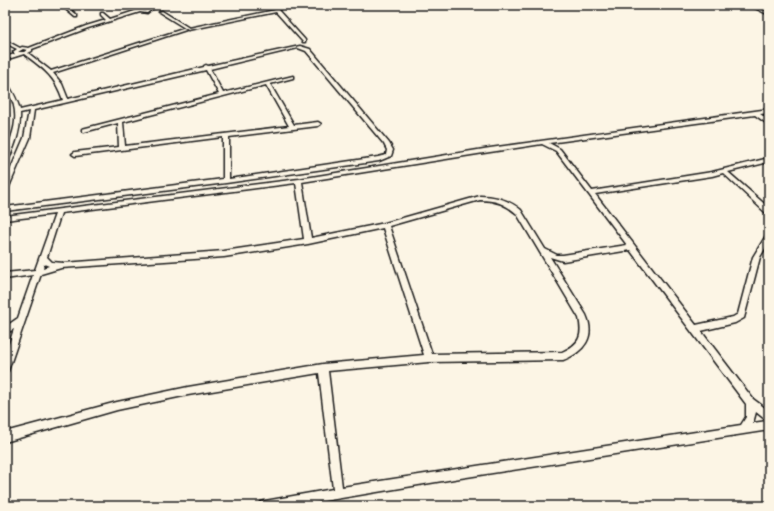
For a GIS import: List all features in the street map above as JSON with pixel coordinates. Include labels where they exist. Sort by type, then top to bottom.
[{"type":"main road","points":[[760,5],[769,10]]},
{"type":"main road","points":[[766,5],[769,10]]},
{"type":"street","points":[[64,6],[71,5]]},
{"type":"street","points":[[136,5],[141,9]]},
{"type":"street","points":[[154,11],[162,5]]},
{"type":"street","points":[[5,56],[29,49],[141,9],[154,11],[188,28],[286,5]]},
{"type":"street","points":[[751,5],[769,14]]},
{"type":"street","points":[[64,6],[76,16]]},
{"type":"street","points":[[275,8],[304,41]]},
{"type":"street","points":[[51,72],[185,33],[154,11]]},
{"type":"street","points":[[102,14],[109,20]]},
{"type":"street","points":[[5,41],[17,52],[25,53],[51,72],[58,80],[66,101]]},
{"type":"street","points":[[5,209],[226,181],[379,159],[388,156],[390,150],[387,144],[306,49],[294,47],[18,113]]},
{"type":"street","points":[[25,53],[30,50],[29,49]]},
{"type":"street","points":[[5,60],[17,52]]},
{"type":"street","points":[[206,67],[222,95]]},
{"type":"street","points":[[84,130],[291,77]]},
{"type":"street","points":[[267,83],[292,127]]},
{"type":"street","points":[[5,84],[12,93],[18,113],[15,138],[5,161]]},
{"type":"street","points":[[5,189],[27,138],[31,110]]},
{"type":"street","points":[[5,218],[299,180],[561,140],[769,111]]},
{"type":"street","points":[[5,113],[5,121]]},
{"type":"street","points":[[756,113],[769,123]]},
{"type":"street","points":[[120,120],[122,148]]},
{"type":"street","points":[[75,154],[318,124]]},
{"type":"street","points":[[226,136],[226,181]]},
{"type":"street","points":[[558,150],[558,145],[561,140]]},
{"type":"street","points":[[543,143],[558,150],[750,402],[769,417]]},
{"type":"street","points":[[590,193],[726,172],[769,160]]},
{"type":"street","points":[[726,172],[769,212]]},
{"type":"street","points":[[299,180],[308,241]]},
{"type":"street","points":[[5,276],[38,272],[64,266],[224,254],[308,241],[385,225],[480,198],[495,199],[509,204],[519,212],[584,317],[586,327],[586,336],[581,345],[573,352],[563,356],[429,358],[323,368],[188,391],[117,406],[5,437]]},
{"type":"street","points":[[5,368],[59,211]]},
{"type":"street","points":[[385,225],[429,358]]},
{"type":"street","points":[[694,329],[735,320],[741,316],[757,257],[769,236]]},
{"type":"street","points":[[544,251],[550,255],[563,258],[631,247]]},
{"type":"street","points":[[43,258],[46,262],[51,264],[64,266]]},
{"type":"street","points":[[555,270],[559,261],[563,258]]},
{"type":"street","points":[[5,331],[22,320]]},
{"type":"street","points":[[323,368],[338,492]]},
{"type":"street","points":[[744,429],[750,420],[750,402]]},
{"type":"street","points":[[265,506],[438,475],[593,453],[769,425]]}]
